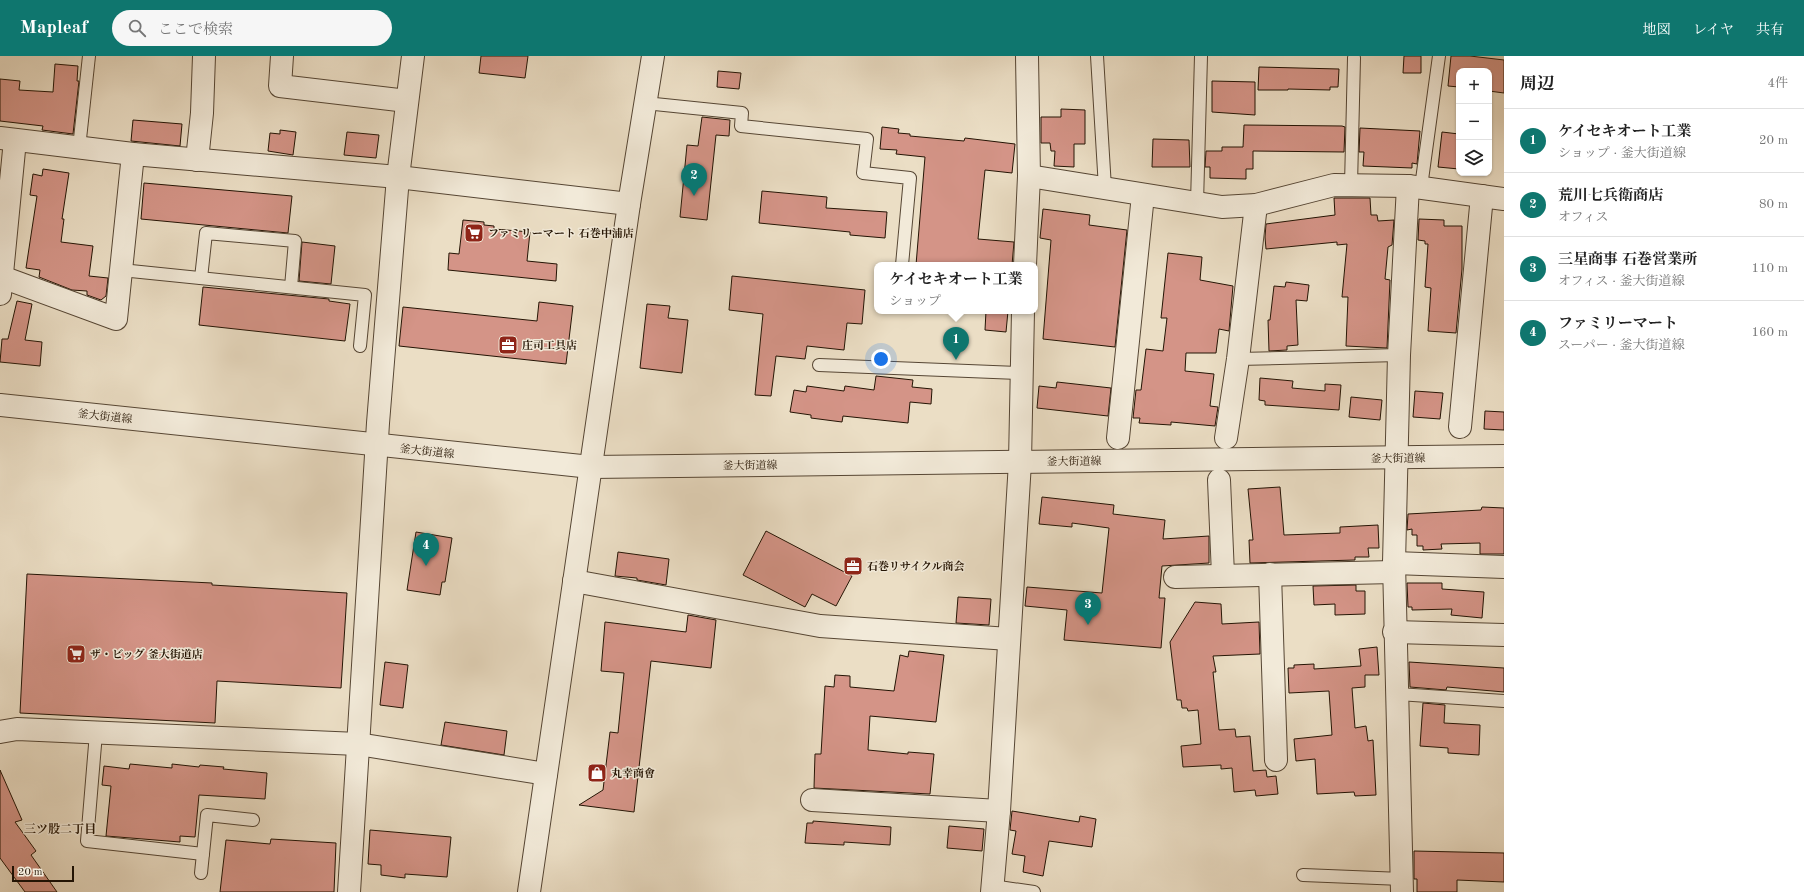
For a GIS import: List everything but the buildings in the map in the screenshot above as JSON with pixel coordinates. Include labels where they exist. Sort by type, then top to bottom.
[{"type":"street","points":[[197,160],[202,113],[204,56]]},
{"type":"street","points":[[282,56],[280,86],[407,101]]},
{"type":"street","points":[[349,892],[377,446],[398,178],[413,56]]},
{"type":"street","points":[[529,892],[628,204],[653,56]]},
{"type":"street","points":[[1025,262],[1029,176],[1027,56]]},
{"type":"street","points":[[133,154],[116,320],[1,286],[8,139],[133,154],[398,178],[628,204]]},
{"type":"street","points":[[1029,176],[1222,207],[1256,205],[1334,185],[1414,186],[1504,199]]},
{"type":"street","points":[[1402,885],[1398,694],[1394,632],[1394,568],[1399,354],[1414,186]]},
{"type":"street","points":[[1118,438],[1143,194]]},
{"type":"street","points":[[1460,427],[1482,196]]},
{"type":"street","points":[[1226,438],[1238,359],[1256,205]]},
{"type":"street","points":[[992,889],[999,811],[1020,462],[1021,373],[1024,314]]},
{"type":"street","name":"釜大街道線","points":[[0,405],[377,446],[591,467],[1504,456]]},
{"type":"street","points":[[1220,480],[1223,575]]},
{"type":"street","points":[[1175,577],[1394,568],[1504,567]]},
{"type":"street","points":[[1270,574],[1276,760]]},
{"type":"street","points":[[574,581],[820,626],[1009,639]]},
{"type":"street","points":[[1394,632],[1504,635]]},
{"type":"street","points":[[0,732],[18,729],[358,744],[546,774]]},
{"type":"street","points":[[812,800],[999,811]]},
{"type":"lane","points":[[79,148],[88,56]]},
{"type":"lane","points":[[1097,56],[1104,188]]},
{"type":"lane","points":[[1197,203],[1201,56]]},
{"type":"lane","points":[[1414,186],[1439,56]]},
{"type":"lane","points":[[1351,185],[1354,58]]},
{"type":"lane","points":[[645,103],[742,112],[741,126],[867,138],[863,173],[910,178],[902,262]]},
{"type":"lane","points":[[201,278],[206,233],[288,241],[295,242],[291,287]]},
{"type":"lane","points":[[121,270],[365,295],[360,346]]},
{"type":"lane","points":[[1238,359],[1399,354]]},
{"type":"lane","points":[[819,366],[1021,373]]},
{"type":"lane","points":[[1398,694],[1504,701]]},
{"type":"lane","points":[[96,733],[87,841],[203,854]]},
{"type":"lane","points":[[201,873],[207,816],[253,820]]},
{"type":"lane","points":[[1302,876],[1402,885]]},
{"type":"lane","points":[[992,889],[1034,892]]},
{"type":"place","name":"荒川七兵衛商店","points":[[694,196]]},
{"type":"place","name":"ファミリーマート 石巻中浦店","points":[[474,233]]},
{"type":"place","name":"庄司工具店","points":[[508,345]]},
{"type":"place","name":"ケイセキオート工業","points":[[956,360]]},
{"type":"place","name":"ファミリーマート","points":[[426,566]]},
{"type":"place","name":"石巻リサイクル商会","points":[[853,566]]},
{"type":"place","name":"三星商事 石巻営業所","points":[[1088,625]]},
{"type":"place","name":"ザ・ビッグ 釜大街道店","points":[[76,654]]},
{"type":"place","name":"丸幸商會","points":[[597,773]]},
{"type":"district","name":"三ツ股二丁目","points":[[60,829]]}]
